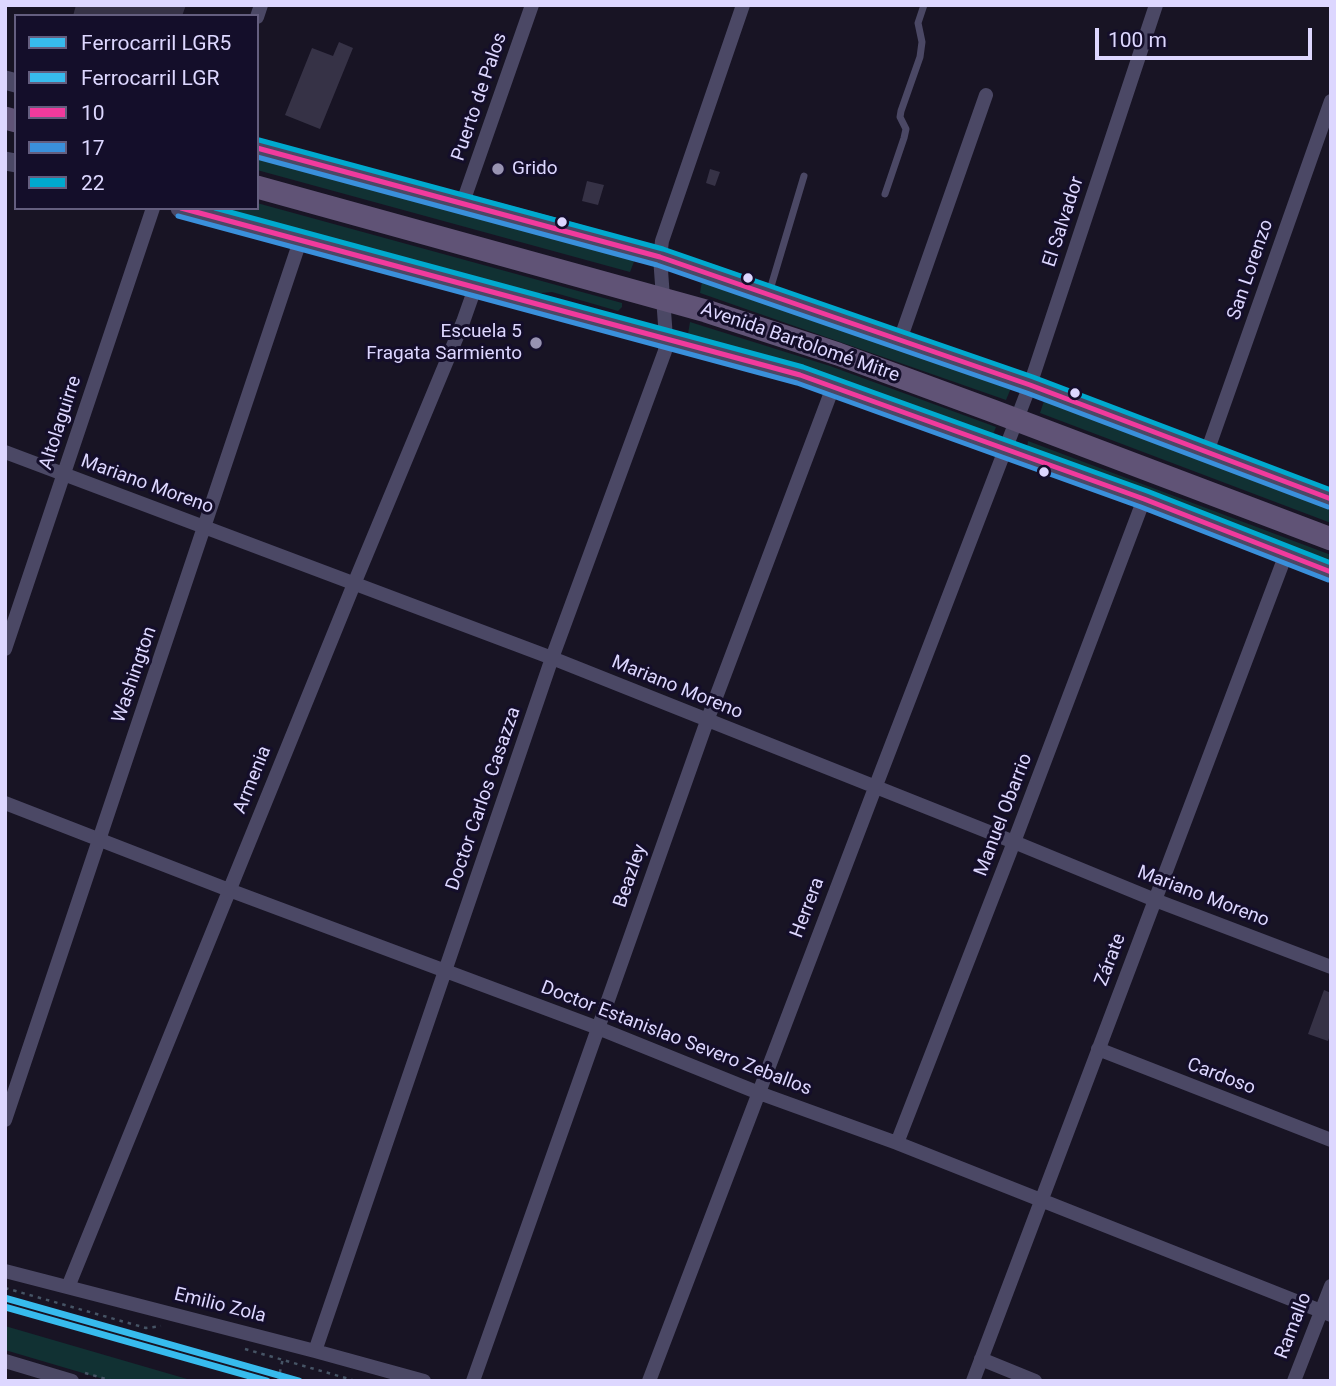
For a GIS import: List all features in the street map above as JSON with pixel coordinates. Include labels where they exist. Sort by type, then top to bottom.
[{"type":"main road","name":"Avenida Bartolomé Mitre","points":[[259,188],[706,311],[838,354],[1331,539]]},
{"type":"street","name":"Puerto de Palos","points":[[463,202],[532,5]]},
{"type":"street","name":"Doctor Carlos Casazza","points":[[315,1351],[552,658],[665,351],[660,257],[662,241],[743,5]]},
{"type":"street","name":"El Salvador","points":[[1004,450],[1030,385],[1156,5]]},
{"type":"street","points":[[900,340],[986,95]]},
{"type":"street","name":"San Lorenzo","points":[[1207,452],[1331,101]]},
{"type":"street","name":"Avenida Bartolomé Mitre","points":[[259,149],[660,257],[1030,385],[1331,499]]},
{"type":"street","name":"Altolaguirre","points":[[5,649],[152,210]]},
{"type":"street","name":"Avenida Bartolomé Mitre","points":[[187,210],[800,375],[1144,499],[1331,572]]},
{"type":"street","name":"Washington","points":[[5,1120],[300,241]]},
{"type":"street","name":"Armenia","points":[[68,1287],[475,288]]},
{"type":"street","name":"Beazley","points":[[473,1381],[707,721],[833,387]]},
{"type":"street","name":"Herrera","points":[[649,1381],[1004,450]]},
{"type":"street","name":"Mariano Moreno","points":[[5,452],[552,658],[1155,900],[1331,967]]},
{"type":"street","name":"Manuel Obarrio","points":[[897,1143],[1144,499]]},
{"type":"street","name":"Zárate","points":[[973,1381],[1286,554]]},
{"type":"street","name":"Doctor Estanislao Severo Zeballos","points":[[5,803],[598,1028],[759,1093],[897,1143],[1326,1313]]},
{"type":"street","name":"Cardoso","points":[[1098,1049],[1331,1140]]},
{"type":"street","name":"Emilio Zola","points":[[5,1271],[424,1381]]},
{"type":"street","name":"Ramallo","points":[[1294,1381],[1326,1313],[1331,1286]]},
{"type":"street","points":[[981,1359],[1035,1381]]},
{"type":"street","points":[[5,1361],[72,1381]]},
{"type":"lane","points":[[885,194],[906,130],[900,117],[920,57],[922,42],[918,23],[924,5]]},
{"type":"lane","points":[[769,294],[804,176]]},
{"type":"path","points":[[5,1288],[146,1328],[164,1326]]},
{"type":"path","points":[[243,1349],[283,1358],[356,1381]]},
{"type":"path","points":[[278,1381],[283,1358]]},
{"type":"green space","points":[[259,159],[635,259],[630,272],[259,171]]},
{"type":"green space","points":[[259,204],[622,303],[622,307],[618,311],[552,292],[531,294],[225,210],[259,210]]},
{"type":"green space","points":[[702,281],[1011,388],[1006,400],[700,293]]},
{"type":"green space","points":[[690,322],[830,366],[996,427],[992,437],[826,376],[688,334]]},
{"type":"green space","points":[[1044,401],[1331,509],[1331,523],[1040,413]]},
{"type":"green space","points":[[1028,441],[1331,555],[1331,565],[1027,448]]},
{"type":"green space","points":[[5,1326],[194,1381],[110,1381],[5,1350]]},
{"type":"building","points":[[76,5],[186,5],[183,14],[74,14]]},
{"type":"building","points":[[339,42],[353,48],[320,129],[285,115],[312,48],[333,56]]},
{"type":"building","points":[[710,169],[720,172],[715,186],[706,183]]},
{"type":"building","points":[[587,181],[604,185],[598,205],[582,201]]},
{"type":"building","points":[[1324,990],[1331,993],[1331,1033],[1328,1041],[1308,1034]]},
{"type":"rail line","name":"LGR5","points":[[5,1298],[299,1381]]},
{"type":"rail line","name":"LGR","points":[[5,1307],[267,1381]]},
{"type":"transit line","name":"22","points":[[259,140],[663,249],[1033,377],[1331,490]]},
{"type":"transit line","name":"10","points":[[259,149],[660,257],[1030,385],[1331,499]]},
{"type":"transit line","name":"17","points":[[259,158],[657,265],[1027,393],[1328,507]]},
{"type":"transit line","name":"10","points":[[188,210],[800,375],[1144,499],[1331,572]]},
{"type":"transit line","name":"22","points":[[222,210],[803,367],[1147,491],[1331,563]]},
{"type":"transit line","name":"17","points":[[178,216],[797,383],[1141,507],[1328,580]]},
{"type":"place","name":"Grido","points":[[498,169]]},
{"type":"place","name":"Escuela 5 Fragata Sarmiento","points":[[536,343]]}]
